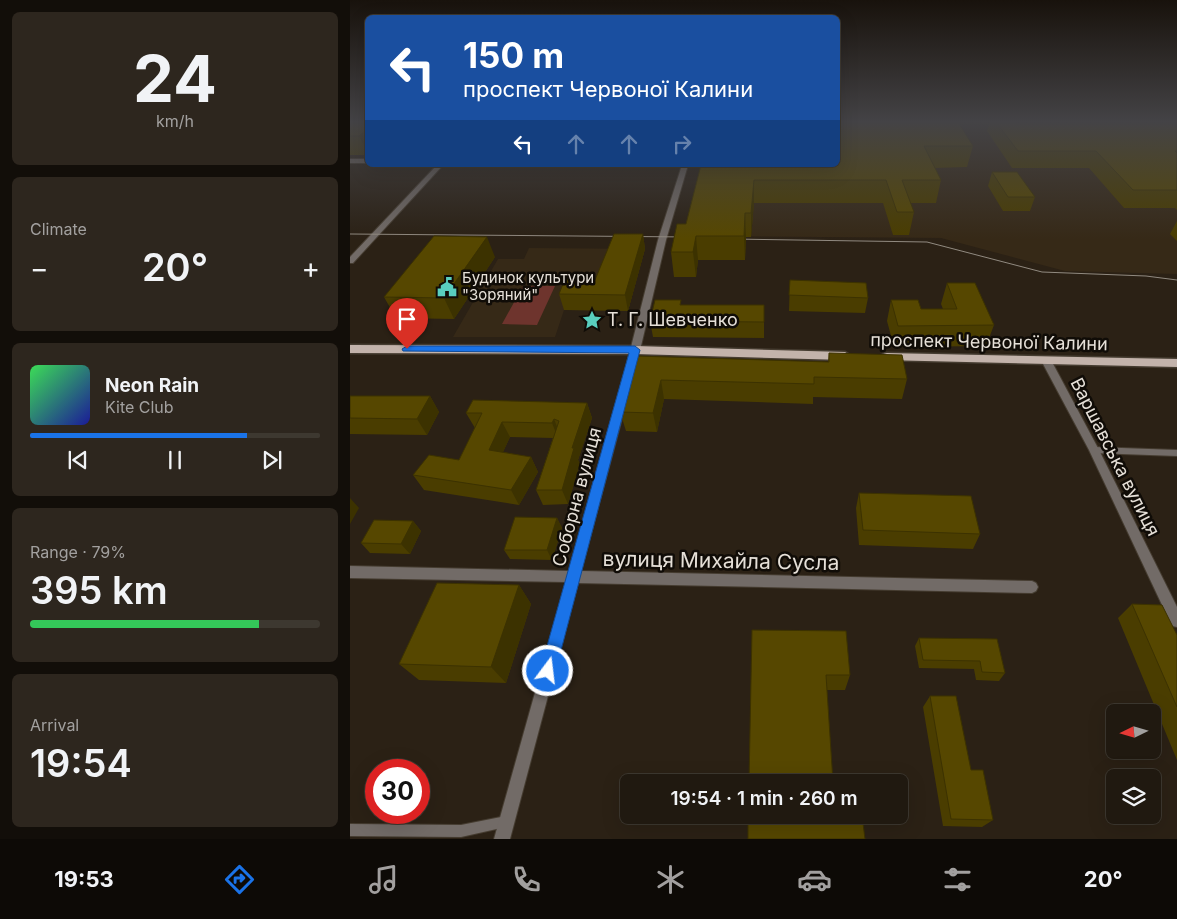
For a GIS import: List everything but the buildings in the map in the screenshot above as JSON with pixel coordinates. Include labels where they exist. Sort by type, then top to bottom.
[{"type":"main road","name":"проспект Червоної Калини","points":[[350,349],[635,350],[1047,362],[1177,363]]},
{"type":"street","points":[[350,261],[438,167]]},
{"type":"street","name":"Соборна вулиця","points":[[502,839],[635,350],[662,240],[685,167]]},
{"type":"street","name":"Варшавська вулиця","points":[[1047,362],[1094,450],[1177,621]]},
{"type":"street","name":"вулиця Михайла Сусла","points":[[350,572],[573,579],[1032,588]]},
{"type":"lane","points":[[1094,450],[1177,453]]},
{"type":"lane","points":[[350,830],[461,831],[506,822]]},
{"type":"shaded area","points":[[840,161],[1177,161],[1177,274],[1065,271],[941,238],[691,236],[698,202],[830,167],[840,167]]},
{"type":"shaded area","points":[[529,248],[645,249],[628,311],[564,310],[555,337],[453,337],[498,259],[524,259]]},
{"type":"shaded area","points":[[523,286],[555,286],[537,325],[502,324]]},
{"type":"tram line","points":[[350,234],[689,237]]},
{"type":"tram line","points":[[731,239],[927,242],[1042,272],[1146,276],[1177,280]]},
{"type":"place","name":"Будинок культури \"Зоряний\"","points":[[447,287]]},
{"type":"place","name":"Т. Г. Шевченко","points":[[592,320]]},
{"type":"route","points":[[407,349],[635,350],[548,671]]}]
